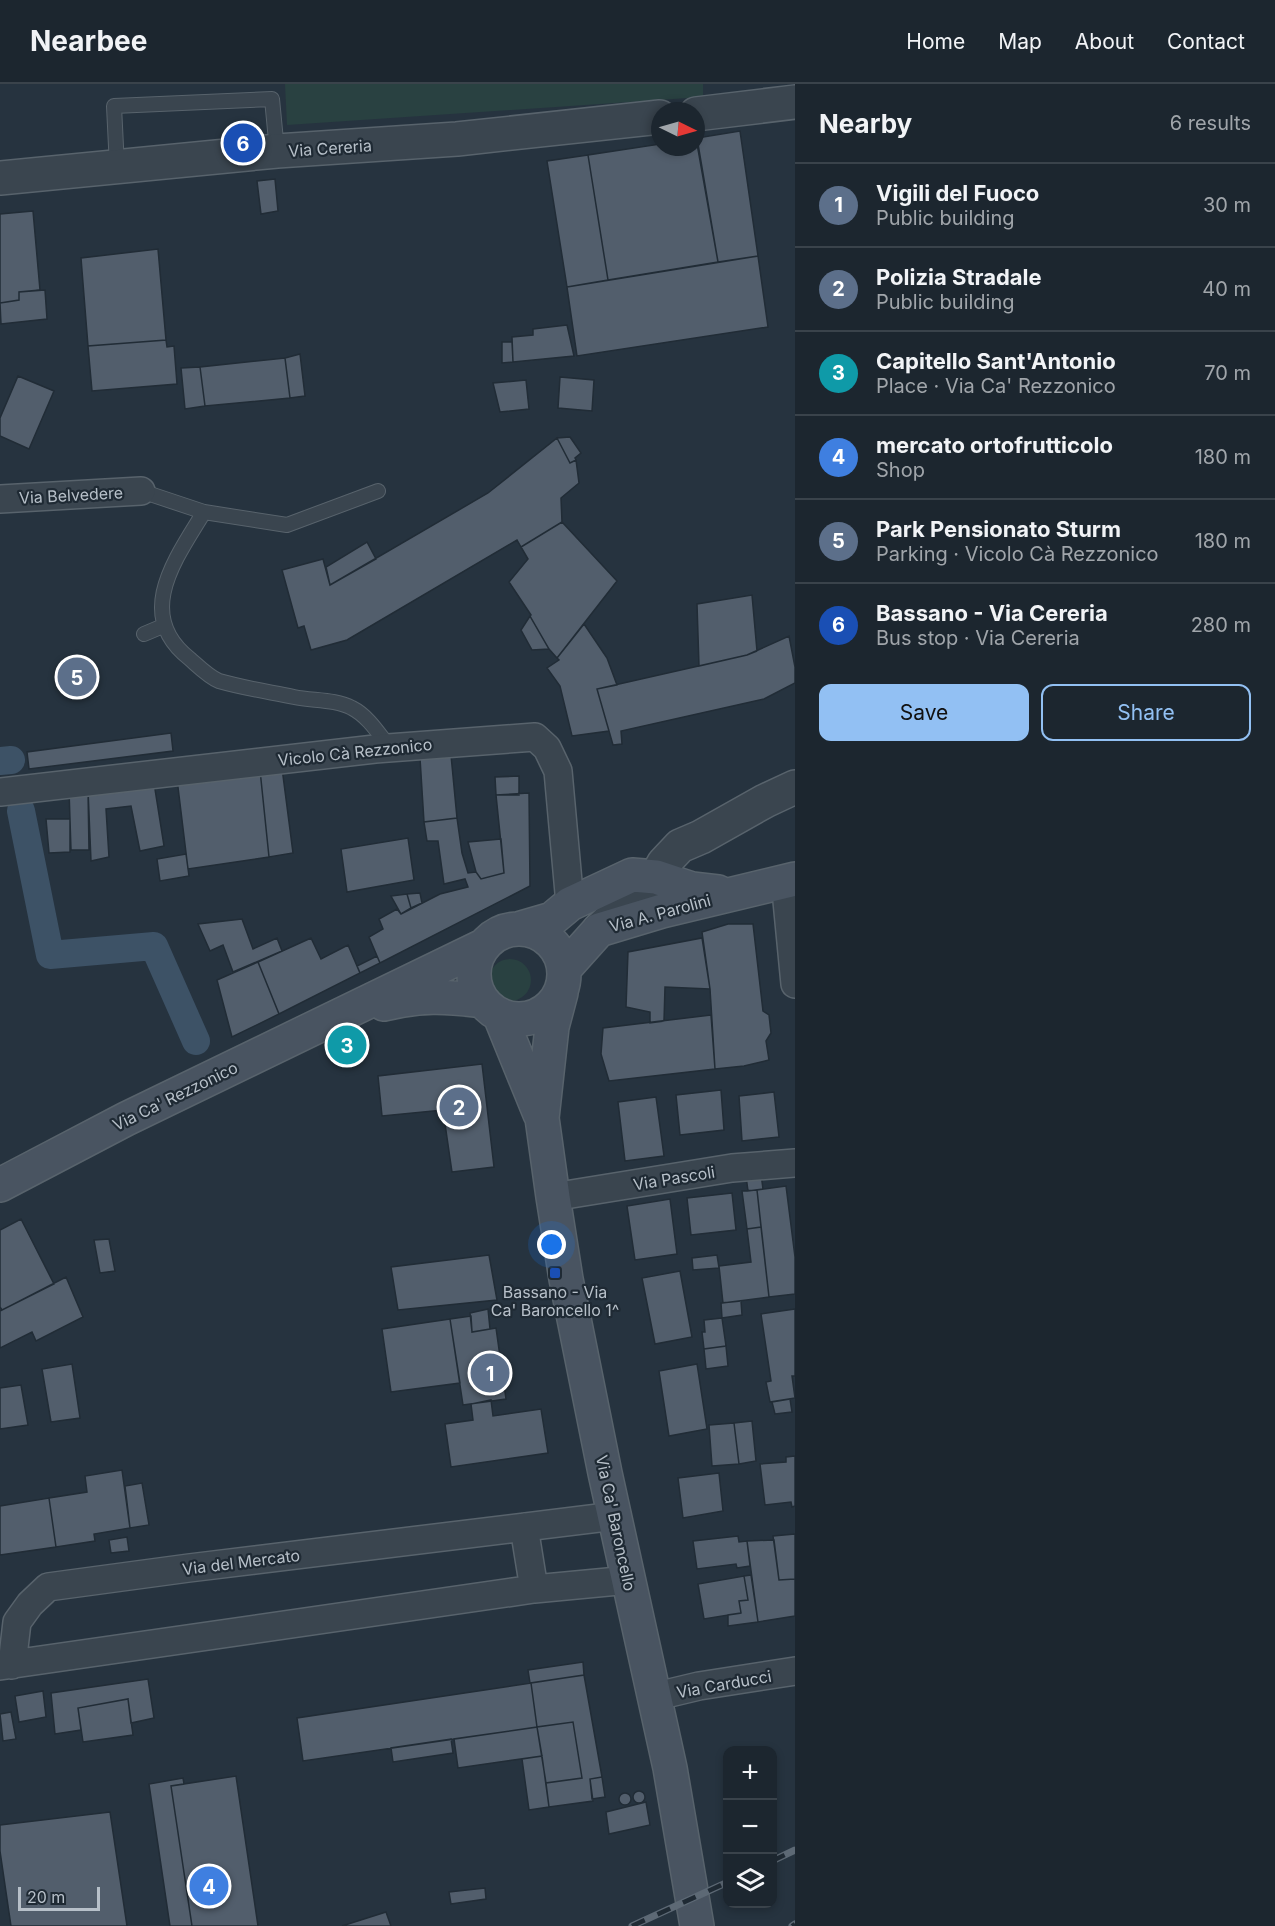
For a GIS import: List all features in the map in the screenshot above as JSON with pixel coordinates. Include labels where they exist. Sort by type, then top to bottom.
[{"type":"main road","name":"Via A. Parolini","points":[[521,928],[552,919],[570,904],[632,875],[656,878],[692,889],[735,893]]},
{"type":"main road","name":"Via A. Parolini","points":[[563,980],[599,930],[662,911],[790,880]]},
{"type":"main road","name":"Via Ca' Rezzonico","points":[[0,1185],[126,1119],[352,1010],[419,975],[483,946],[494,936],[507,930],[521,928]]},
{"type":"main road","points":[[521,928],[535,931],[548,938],[558,949],[563,980]]},
{"type":"main road","points":[[483,946],[474,968],[477,991],[491,1009]]},
{"type":"main road","name":"Via Ca' Rezzonico","points":[[352,1010],[415,997],[459,998],[514,1020],[529,1019],[542,1014],[553,1005],[563,980]]},
{"type":"main road","name":"Via Ca' Baroncello","points":[[563,980],[552,1027],[542,1118],[553,1197],[566,1279],[653,1697],[670,1768],[697,1926]]},
{"type":"main road","name":"Via Ca' Baroncello","points":[[491,1009],[542,1118]]},
{"type":"street","points":[[705,113],[795,102]]},
{"type":"street","name":"Via Cereria","points":[[0,178],[277,151],[457,139],[651,118]]},
{"type":"street","name":"Via Belvedere","points":[[0,499],[141,491]]},
{"type":"street","name":"Vicolo Cà Rezzonico","points":[[0,792],[390,748],[535,737],[547,748],[558,771],[570,904]]},
{"type":"street","points":[[599,930],[656,878],[664,863],[680,846],[795,787]]},
{"type":"street","points":[[790,880],[795,984]]},
{"type":"street","name":"Via Pascoli","points":[[553,1197],[732,1168],[795,1163]]},
{"type":"street","name":"Via del Mercato","points":[[615,1516],[48,1587],[30,1604],[17,1622],[6,1666],[534,1589],[629,1580]]},
{"type":"street","points":[[524,1527],[534,1589]]},
{"type":"street","name":"Via Carducci","points":[[653,1697],[699,1686],[795,1671]]},
{"type":"street","points":[[685,1926],[689,1909],[690,1881]]},
{"type":"lane","points":[[117,167],[114,106],[272,99],[277,151]]},
{"type":"lane","points":[[141,491],[204,512],[287,525],[378,491]]},
{"type":"lane","points":[[204,512],[174,562],[160,599],[163,626],[176,649],[216,680],[353,708],[374,726],[390,748]]},
{"type":"lane","points":[[144,634],[163,626]]},
{"type":"green space","points":[[285,84],[703,84],[703,97],[287,125]]},
{"type":"green space","points":[[510,959],[518,960],[525,965],[530,972],[530,988],[525,995],[518,1000],[510,1001],[502,1000],[495,995],[490,988],[489,980],[490,972],[495,965],[502,960]]},
{"type":"building","points":[[740,131],[758,256],[718,262],[700,156],[705,156],[705,137]]},
{"type":"building","points":[[651,145],[651,156],[699,156],[718,262],[608,280],[588,155]]},
{"type":"building","points":[[588,155],[608,280],[567,287],[547,161]]},
{"type":"building","points":[[275,179],[278,211],[261,214],[257,181]]},
{"type":"building","points":[[33,211],[40,290],[19,292],[19,300],[0,303],[0,214]]},
{"type":"building","points":[[158,249],[166,340],[88,346],[81,258]]},
{"type":"building","points":[[758,256],[768,327],[577,356],[567,287]]},
{"type":"building","points":[[45,290],[47,319],[1,324],[0,303],[19,300],[19,292]]},
{"type":"building","points":[[567,325],[574,356],[513,362],[512,337],[533,335],[533,329]]},
{"type":"building","points":[[166,340],[167,347],[174,346],[177,384],[92,391],[88,346]]},
{"type":"building","points":[[502,342],[512,342],[513,362],[502,363]]},
{"type":"building","points":[[300,354],[305,396],[290,398],[285,358]]},
{"type":"building","points":[[285,358],[290,398],[205,406],[200,367]]},
{"type":"building","points":[[200,367],[205,406],[185,409],[181,368]]},
{"type":"building","points":[[18,376],[54,391],[29,449],[0,436],[0,418]]},
{"type":"building","points":[[560,377],[594,380],[592,411],[558,408]]},
{"type":"building","points":[[526,380],[529,409],[500,412],[493,383]]},
{"type":"building","points":[[570,437],[581,453],[575,458],[576,460],[570,463],[557,438]]},
{"type":"building","points":[[557,438],[570,463],[576,460],[579,483],[561,498],[562,522],[521,547],[517,540],[347,640],[311,650],[304,626],[298,628],[282,570],[323,559],[330,585],[488,493]]},
{"type":"building","points":[[562,522],[617,581],[557,658],[549,649],[531,615],[509,582],[528,559],[521,547]]},
{"type":"building","points":[[367,542],[376,559],[330,585],[326,567]]},
{"type":"building","points":[[752,595],[757,651],[699,666],[697,604]]},
{"type":"building","points":[[530,616],[549,649],[532,650],[521,630]]},
{"type":"building","points":[[584,624],[607,658],[617,685],[597,689],[609,731],[572,736],[560,686],[547,668],[559,660],[557,658]]},
{"type":"building","points":[[789,636],[795,667],[795,683],[764,699],[621,731],[622,744],[613,745],[597,689],[747,655]]},
{"type":"building","points":[[171,733],[173,751],[29,769],[27,752]]},
{"type":"building","points":[[451,755],[457,818],[424,822],[420,758]]},
{"type":"building","points":[[282,768],[293,853],[269,857],[260,770]]},
{"type":"building","points":[[260,770],[269,857],[188,869],[177,779]]},
{"type":"building","points":[[519,776],[519,795],[496,795],[495,777]]},
{"type":"building","points":[[154,783],[164,846],[140,851],[131,806],[106,809],[109,857],[91,861],[88,790]]},
{"type":"building","points":[[69,790],[88,790],[89,850],[71,850]]},
{"type":"building","points":[[529,793],[530,886],[380,963],[369,937],[383,929],[379,919],[397,909],[401,914],[440,894],[468,887],[465,879],[444,884],[438,841],[427,841],[424,822],[457,818],[462,853],[468,873],[476,872],[481,879],[504,873],[496,795]]},
{"type":"building","points":[[46,819],[70,819],[70,852],[49,853]]},
{"type":"building","points":[[408,838],[414,880],[347,892],[341,849]]},
{"type":"building","points":[[501,839],[504,873],[481,879],[476,872],[468,842]]},
{"type":"building","points":[[186,854],[189,876],[160,881],[157,859]]},
{"type":"building","points":[[420,893],[422,903],[411,908],[407,894]]},
{"type":"building","points":[[407,894],[411,908],[401,914],[391,896]]},
{"type":"building","points":[[242,919],[253,949],[277,938],[282,951],[233,972],[223,945],[210,951],[198,924]]},
{"type":"building","points":[[728,924],[753,924],[763,1011],[769,1015],[771,1033],[766,1041],[769,1060],[744,1066],[715,1069],[710,989],[702,932]]},
{"type":"building","points":[[311,938],[321,959],[348,945],[360,973],[279,1014],[258,962]]},
{"type":"building","points":[[702,938],[710,989],[665,987],[664,1021],[650,1023],[650,1012],[626,1007],[628,952]]},
{"type":"building","points":[[377,956],[380,963],[360,973],[357,966]]},
{"type":"building","points":[[258,962],[279,1014],[232,1037],[217,980]]},
{"type":"building","points":[[711,1015],[715,1069],[609,1081],[601,1054],[603,1028]]},
{"type":"building","points":[[353,1038],[356,1045],[342,1051],[339,1044]]},
{"type":"building","points":[[482,1064],[494,1167],[452,1172],[443,1110],[382,1116],[378,1076]]},
{"type":"building","points":[[721,1090],[724,1130],[680,1135],[676,1095]]},
{"type":"building","points":[[774,1092],[779,1137],[742,1141],[739,1096]]},
{"type":"building","points":[[656,1097],[664,1156],[625,1161],[618,1102]]},
{"type":"building","points":[[761,1174],[763,1189],[748,1191],[746,1176]]},
{"type":"building","points":[[786,1186],[795,1257],[795,1294],[769,1297],[757,1190]]},
{"type":"building","points":[[757,1190],[761,1227],[747,1229],[742,1191]]},
{"type":"building","points":[[732,1193],[736,1230],[691,1235],[687,1198]]},
{"type":"building","points":[[670,1199],[677,1254],[635,1260],[627,1206]]},
{"type":"building","points":[[21,1219],[54,1284],[2,1310],[0,1307],[0,1230]]},
{"type":"building","points":[[761,1227],[769,1297],[723,1303],[719,1266],[751,1262],[747,1229]]},
{"type":"building","points":[[109,1239],[115,1271],[100,1273],[94,1240]]},
{"type":"building","points":[[489,1255],[497,1300],[398,1310],[391,1267]]},
{"type":"building","points":[[717,1255],[719,1268],[693,1270],[692,1258]]},
{"type":"building","points":[[680,1271],[692,1337],[655,1344],[642,1278]]},
{"type":"building","points":[[66,1277],[83,1317],[36,1341],[32,1332],[0,1348],[0,1311]]},
{"type":"building","points":[[741,1301],[742,1315],[722,1318],[721,1303]]},
{"type":"building","points":[[488,1309],[490,1329],[472,1332],[470,1313]]},
{"type":"building","points":[[795,1309],[795,1376],[792,1376],[795,1398],[770,1402],[766,1382],[771,1381],[761,1314]]},
{"type":"building","points":[[471,1316],[472,1332],[496,1328],[506,1399],[463,1405],[450,1319]]},
{"type":"building","points":[[722,1318],[726,1346],[704,1349],[702,1332],[705,1332],[704,1320]]},
{"type":"building","points":[[450,1319],[460,1383],[391,1392],[382,1329]]},
{"type":"building","points":[[726,1346],[728,1366],[706,1369],[704,1349]]},
{"type":"building","points":[[72,1364],[80,1418],[51,1422],[42,1369]]},
{"type":"building","points":[[697,1364],[707,1429],[669,1436],[659,1371]]},
{"type":"building","points":[[21,1385],[28,1425],[0,1429],[0,1388]]},
{"type":"building","points":[[790,1399],[792,1412],[775,1414],[772,1402]]},
{"type":"building","points":[[491,1400],[493,1416],[541,1409],[548,1453],[451,1467],[445,1424],[473,1420],[471,1404]]},
{"type":"building","points":[[752,1421],[756,1461],[739,1464],[734,1423]]},
{"type":"building","points":[[734,1423],[739,1464],[712,1466],[709,1425]]},
{"type":"building","points":[[795,1456],[795,1506],[792,1507],[791,1502],[765,1505],[760,1464],[786,1462],[786,1457]]},
{"type":"building","points":[[122,1470],[130,1528],[94,1534],[95,1541],[56,1547],[49,1498],[87,1492],[85,1476]]},
{"type":"building","points":[[719,1473],[723,1511],[683,1518],[678,1478]]},
{"type":"building","points":[[142,1483],[149,1525],[130,1528],[125,1486]]},
{"type":"building","points":[[49,1498],[56,1547],[0,1555],[0,1506]]},
{"type":"building","points":[[795,1534],[795,1579],[779,1580],[773,1536]]},
{"type":"building","points":[[738,1536],[739,1542],[747,1541],[750,1566],[737,1568],[736,1564],[697,1569],[693,1541]]},
{"type":"building","points":[[127,1537],[129,1551],[111,1553],[109,1540]]},
{"type":"building","points":[[774,1540],[779,1580],[795,1579],[795,1616],[758,1622],[747,1541]]},
{"type":"building","points":[[751,1575],[758,1622],[728,1626],[728,1615],[741,1613],[739,1601],[748,1600],[744,1576]]},
{"type":"building","points":[[744,1576],[748,1600],[739,1601],[741,1613],[704,1619],[698,1584]]},
{"type":"building","points":[[583,1662],[584,1675],[530,1683],[528,1670]]},
{"type":"building","points":[[584,1675],[602,1777],[590,1779],[593,1801],[549,1807],[546,1783],[582,1778],[573,1722],[537,1727],[531,1683]]},
{"type":"building","points":[[148,1679],[154,1718],[131,1723],[128,1699],[78,1708],[81,1730],[55,1734],[51,1693]]},
{"type":"building","points":[[531,1683],[537,1727],[303,1761],[297,1718]]},
{"type":"building","points":[[43,1691],[46,1717],[19,1722],[15,1696]]},
{"type":"building","points":[[128,1699],[133,1735],[83,1742],[78,1708]]},
{"type":"building","points":[[11,1712],[16,1739],[3,1741],[0,1714]]},
{"type":"building","points":[[573,1722],[582,1778],[546,1783],[537,1727]]},
{"type":"building","points":[[537,1727],[542,1756],[458,1768],[454,1739]]},
{"type":"building","points":[[451,1739],[453,1753],[393,1762],[391,1748]]},
{"type":"building","points":[[542,1756],[549,1807],[529,1810],[522,1759]]},
{"type":"building","points":[[236,1776],[258,1926],[192,1926],[171,1786]]},
{"type":"building","points":[[602,1777],[605,1797],[592,1799],[590,1779]]},
{"type":"building","points":[[183,1778],[184,1784],[171,1786],[192,1926],[170,1926],[149,1784]]},
{"type":"building","points":[[641,1791],[645,1797],[641,1803],[637,1803],[633,1795]]},
{"type":"building","points":[[627,1793],[631,1799],[627,1805],[623,1805],[619,1797]]},
{"type":"building","points":[[646,1802],[650,1825],[609,1834],[606,1812]]},
{"type":"building","points":[[110,1812],[127,1926],[11,1926],[0,1851],[0,1825]]},
{"type":"building","points":[[485,1888],[486,1899],[451,1904],[449,1892]]},
{"type":"building","points":[[386,1912],[391,1926],[342,1926]]},
{"type":"waterway","points":[[0,761],[11,760]]},
{"type":"waterway","points":[[21,811],[50,955],[154,946],[196,1041]]},
{"type":"railway","points":[[777,1859],[795,1850]]},
{"type":"railway","points":[[632,1926],[723,1884]]},
{"type":"place","name":"Bassano - Via Cereria","points":[[243,143]]},
{"type":"place","name":"Park Pensionato Sturm","points":[[77,677]]},
{"type":"place","name":"Capitello Sant'Antonio","points":[[347,1045]]},
{"type":"place","name":"Polizia Stradale","points":[[459,1107]]},
{"type":"place","name":"Bassano - Via Ca' Baroncello 1^","points":[[555,1273]]},
{"type":"place","name":"Vigili del Fuoco","points":[[490,1373]]},
{"type":"place","name":"mercato ortofrutticolo","points":[[209,1886]]}]
